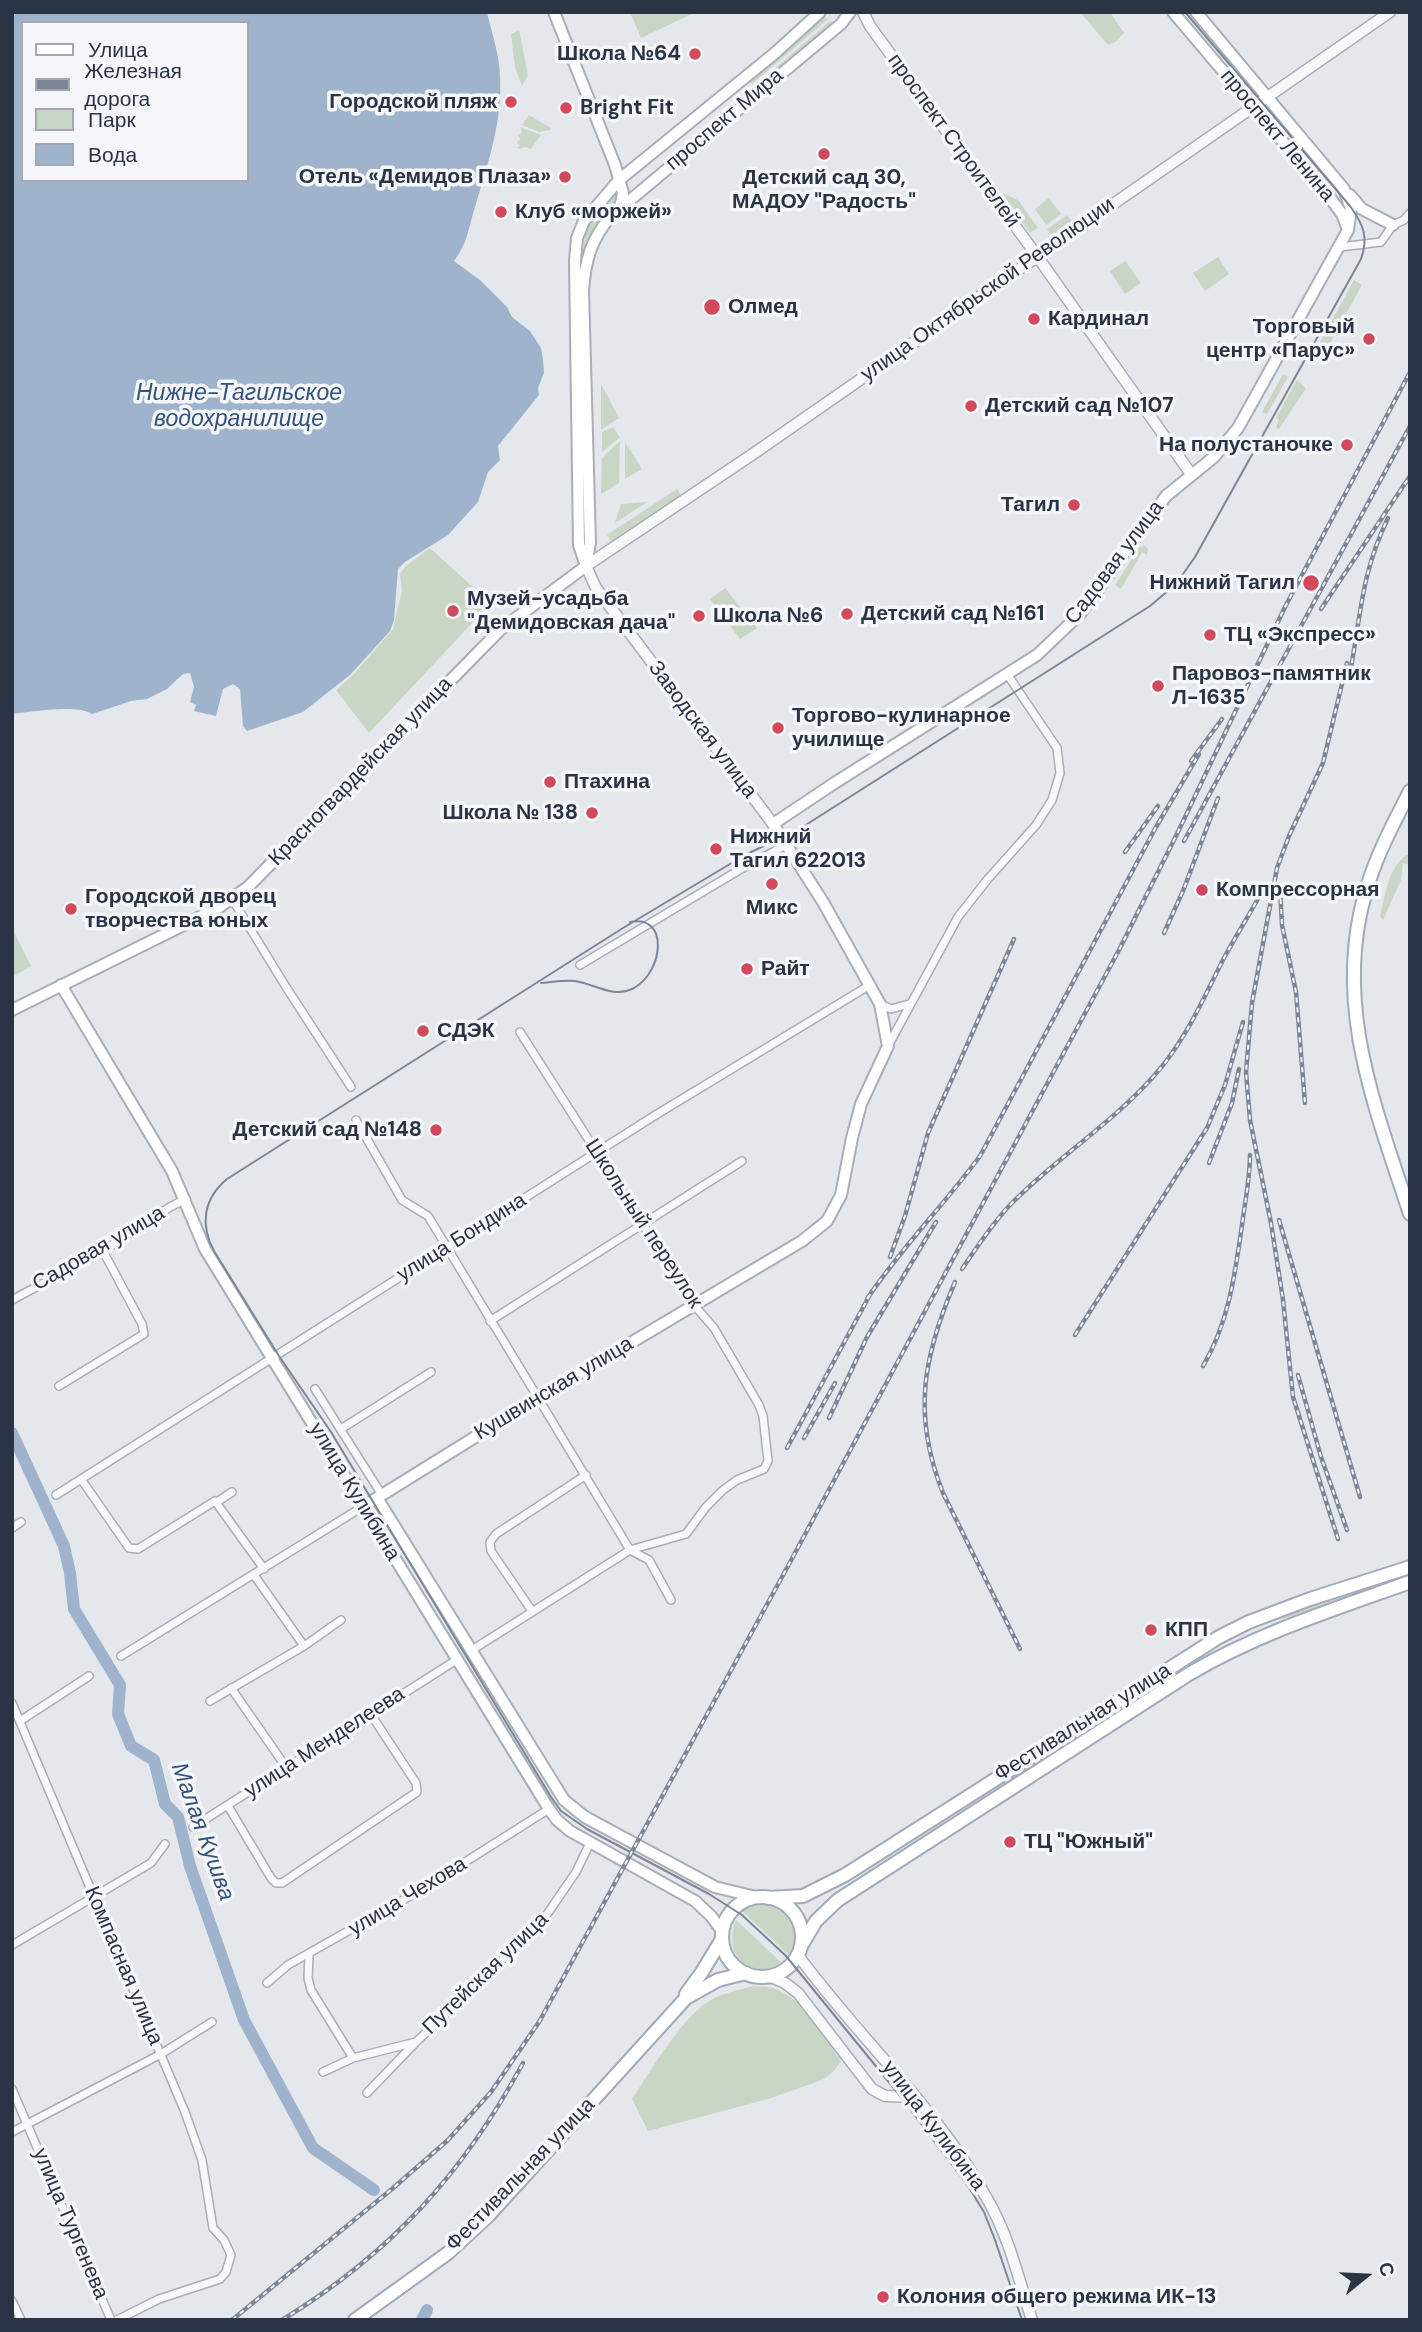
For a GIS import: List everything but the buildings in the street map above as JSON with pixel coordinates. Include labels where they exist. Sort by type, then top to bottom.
[{"type":"main road","points":[[554,12],[619,180],[623,193],[620,208]]},
{"type":"main road","name":"проспект Мира","points":[[577,238],[587,215],[619,180],[775,53],[820,12]]},
{"type":"main road","name":"проспект Мира","points":[[586,566],[590,543],[583,291],[590,249],[600,228],[620,208],[841,24],[850,12]]},
{"type":"main road","name":"проспект Ленина","points":[[1173,12],[1334,202],[1348,230]]},
{"type":"main road","name":"проспект Ленина","points":[[1196,12],[1362,209],[1393,225]]},
{"type":"main road","name":"проспект Ленина","points":[[1344,188],[1350,206],[1348,230]]},
{"type":"main road","name":"Садовая улица","points":[[774,824],[1037,655],[1079,615],[1166,496],[1214,457],[1238,428],[1348,230]]},
{"type":"main road","name":"Заводская улица","points":[[577,238],[575,261],[579,545],[586,566]]},
{"type":"main road","name":"Красногвардейская улица","points":[[12,1010],[232,899],[267,870],[433,696],[514,618],[586,566]]},
{"type":"main road","points":[[1410,791],[1379,856],[1365,894],[1357,933],[1352,993],[1366,1077],[1410,1214]]},
{"type":"main road","name":"Заводская улица","points":[[774,824],[880,1004],[888,1046]]},
{"type":"main road","name":"улица Кулибина","points":[[61,985],[172,1171],[205,1249],[549,1809],[557,1820],[590,1843],[695,1901],[711,1916],[722,1935]]},
{"type":"main road","name":"Кушвинская улица","points":[[364,1506],[538,1398],[802,1241],[827,1221],[841,1195],[861,1104],[888,1046]]},
{"type":"main road","name":"улица Кулибина","points":[[380,1496],[564,1800],[576,1811],[715,1887],[762,1897]]},
{"type":"main road","points":[[1382,1576],[1410,1561]]},
{"type":"main road","name":"Фестивальная улица","points":[[762,1897],[803,1896],[835,1880],[1219,1637],[1265,1616],[1410,1567]]},
{"type":"main road","points":[[1394,1589],[1410,1582]]},
{"type":"main road","points":[[1394,1589],[1410,1587]]},
{"type":"main road","name":"Фестивальная улица","points":[[798,1951],[816,1921],[838,1900],[1217,1657],[1272,1632],[1394,1589]]},
{"type":"main road","points":[[1265,1616],[1272,1632]]},
{"type":"main road","points":[[1140,1687],[1149,1701]]},
{"type":"main road","points":[[762,1897],[783,1903],[795,1915],[800,1928],[798,1951],[784,1970],[769,1976],[746,1973],[729,1959],[722,1935],[732,1910],[742,1902],[762,1897]]},
{"type":"main road","name":"Фестивальная улица","points":[[672,2014],[702,1972],[722,1935]]},
{"type":"main road","name":"Фестивальная улица","points":[[355,2320],[448,2253],[488,2216],[686,1998],[707,1985],[746,1973]]},
{"type":"street","name":"проспект Строителей","points":[[863,12],[878,37],[1191,474]]},
{"type":"street","name":"улица Октябрьской Революции","points":[[586,566],[753,454],[1390,12]]},
{"type":"street","points":[[1340,247],[1381,242],[1393,225],[1404,220],[1410,213]]},
{"type":"street","name":"Заводская улица","points":[[586,566],[596,588],[774,824]]},
{"type":"street","points":[[888,1046],[958,917],[1036,825],[1052,800],[1061,766],[1057,748],[1007,674]]},
{"type":"street","points":[[580,965],[788,844]]},
{"type":"street","points":[[232,899],[285,987],[351,1087]]},
{"type":"street","name":"улица Бондина","points":[[56,1495],[661,1111],[870,985]]},
{"type":"street","points":[[880,1004],[891,1009],[910,1004]]},
{"type":"street","name":"Школьный переулок","points":[[520,1032],[694,1305],[714,1328],[763,1416],[768,1464],[764,1469],[737,1480],[723,1490],[686,1534],[630,1550]]},
{"type":"street","points":[[356,1121],[402,1200],[410,1207],[427,1214],[630,1550],[649,1560],[671,1600]]},
{"type":"street","points":[[490,1321],[742,1161]]},
{"type":"street","name":"Садовая улица","points":[[12,1300],[103,1251],[186,1199]]},
{"type":"street","points":[[59,1386],[144,1334],[142,1324],[103,1251]]},
{"type":"street","points":[[341,1429],[431,1372]]},
{"type":"street","points":[[315,1389],[380,1496]]},
{"type":"street","points":[[532,1611],[491,1552],[490,1542],[496,1534],[586,1475]]},
{"type":"street","points":[[81,1479],[124,1545],[134,1549],[210,1502],[217,1502],[232,1492]]},
{"type":"street","points":[[217,1502],[264,1569]]},
{"type":"street","name":"Кушвинская улица","points":[[121,1656],[364,1506]]},
{"type":"street","points":[[12,1528],[21,1522]]},
{"type":"street","points":[[472,1650],[630,1550]]},
{"type":"street","points":[[254,1575],[304,1646]]},
{"type":"street","points":[[210,1701],[304,1646],[341,1620]]},
{"type":"street","name":"улица Менделеева","points":[[193,1827],[458,1659]]},
{"type":"street","points":[[20,1721],[89,1676]]},
{"type":"street","points":[[231,1688],[286,1767]]},
{"type":"street","name":"Компасная улица","points":[[12,1703],[185,2112],[202,2160],[213,2228],[224,2240],[230,2255],[226,2272],[219,2279],[168,2295],[117,2320]]},
{"type":"street","points":[[228,1807],[274,1881],[282,1883],[417,1792],[416,1783],[370,1713]]},
{"type":"street","name":"улица Чехова","points":[[267,1983],[288,1965],[424,1888],[549,1809]]},
{"type":"street","name":"Путейская улица","points":[[367,2093],[416,2042],[541,1923],[576,1872],[590,1843]]},
{"type":"street","points":[[12,1945],[151,1863],[165,1844]]},
{"type":"street","name":"улица Кулибина","points":[[798,1951],[916,2097],[963,2160],[992,2207],[1007,2242],[1032,2320]]},
{"type":"street","points":[[309,1955],[308,1978],[311,1990],[353,2058]]},
{"type":"street","points":[[769,1976],[798,1993],[872,2088],[885,2096],[916,2097]]},
{"type":"street","points":[[12,2132],[160,2054],[212,2022]]},
{"type":"street","points":[[323,2072],[353,2058],[416,2042]]},
{"type":"street","name":"улица Тургенева","points":[[12,2089],[111,2320]]},
{"type":"street","points":[[12,2301],[21,2320]]},
{"type":"green space","points":[[630,12],[696,12],[641,38]]},
{"type":"green space","points":[[1080,12],[1110,12],[1124,33],[1108,45]]},
{"type":"green space","points":[[822,16],[828,19],[752,84],[748,79]]},
{"type":"green space","points":[[830,21],[835,24],[754,94],[750,90]]},
{"type":"green space","points":[[519,30],[528,75],[522,86],[515,67],[511,34]]},
{"type":"green space","points":[[529,115],[551,128],[550,130],[539,132],[522,125]]},
{"type":"green space","points":[[520,127],[541,135],[531,149],[517,147],[521,146],[517,143],[520,139],[518,136],[522,133]]},
{"type":"green space","points":[[616,191],[619,192],[619,198],[591,234],[579,276],[587,225]]},
{"type":"green space","points":[[1002,193],[1018,200],[1038,228],[1030,233]]},
{"type":"green space","points":[[1049,198],[1061,214],[1046,225],[1035,209]]},
{"type":"green space","points":[[1067,215],[1073,223],[1053,238],[1047,229]]},
{"type":"green space","points":[[1218,257],[1229,274],[1205,291],[1193,273]]},
{"type":"green space","points":[[1125,261],[1141,283],[1125,294],[1110,271]]},
{"type":"green space","points":[[1354,280],[1362,285],[1322,358],[1314,353]]},
{"type":"green space","points":[[1282,376],[1288,377],[1267,414],[1262,412]]},
{"type":"green space","points":[[1297,380],[1306,388],[1279,429],[1276,427],[1279,420],[1276,418]]},
{"type":"green space","points":[[601,384],[619,418],[601,430]]},
{"type":"green space","points":[[613,427],[620,437],[602,452],[602,432]]},
{"type":"green space","points":[[620,441],[619,483],[601,494],[602,458]]},
{"type":"green space","points":[[625,442],[642,469],[625,479]]},
{"type":"green space","points":[[677,489],[681,495],[611,541],[607,535]]},
{"type":"green space","points":[[647,502],[615,523],[621,504]]},
{"type":"green space","points":[[1144,545],[1148,549],[1147,555],[1142,552],[1121,589],[1115,585],[1139,548]]},
{"type":"green space","points":[[430,548],[486,599],[489,605],[369,733],[336,690],[353,675],[393,629],[402,591],[400,574],[406,566]]},
{"type":"green space","points":[[725,588],[757,628],[740,639],[710,599]]},
{"type":"green space","points":[[1409,854],[1410,865],[1403,863],[1401,880],[1383,920],[1380,916],[1392,872]]},
{"type":"green space","points":[[12,928],[31,966],[12,977]]},
{"type":"green space","points":[[1410,1571],[1410,1578],[1282,1619],[1284,1613]]},
{"type":"green space","points":[[761,1903],[779,1909],[791,1921],[795,1937],[790,1956],[741,1910]]},
{"type":"green space","points":[[736,1920],[783,1964],[759,1969],[742,1962],[733,1944]]},
{"type":"green space","points":[[753,1986],[767,1987],[786,1994],[805,2010],[841,2061],[834,2071],[824,2079],[768,2099],[648,2131],[632,2099],[678,2031],[711,2000]]},
{"type":"water","name":"Нижне-Тагильское водохранилище","points":[[12,12],[487,12],[499,65],[498,120],[467,235],[454,261],[481,281],[507,307],[512,317],[530,331],[541,348],[544,373],[538,388],[539,395],[498,446],[500,460],[488,472],[478,502],[448,535],[398,569],[394,620],[390,631],[350,675],[303,712],[247,731],[243,726],[240,689],[233,684],[223,689],[216,716],[194,711],[196,705],[190,702],[194,687],[190,673],[183,674],[167,689],[147,699],[131,701],[92,714],[65,709],[12,714]]},
{"type":"waterway","name":"Малая Кушва","points":[[12,1433],[64,1546],[74,1609],[120,1685],[118,1714],[131,1746],[154,1760],[165,1804],[178,1817],[190,1866],[244,2020],[313,2148],[374,2190]]},
{"type":"waterway","name":"Малая Кушва","points":[[422,2320],[427,2310]]},
{"type":"tram line","points":[[1022,2320],[984,2212],[968,2186],[901,2097],[786,1956],[742,1915],[709,1894],[587,1829],[561,1811],[331,1432],[279,1356],[214,1251],[207,1232],[206,1213],[213,1195],[227,1179],[623,928],[745,855],[801,828],[1150,606],[1176,584],[1195,557],[1361,259],[1364,244],[1361,225],[1350,206],[1185,12]]},
{"type":"tram line","points":[[541,983],[575,981],[619,992],[634,988],[652,969],[658,946],[651,927],[643,922],[630,922]]},
{"type":"railway","points":[[232,2320],[448,2140],[491,2092],[539,2022],[1119,950],[1285,607],[1410,372]]},
{"type":"railway","points":[[1184,841],[1410,426]]},
{"type":"railway","points":[[1321,609],[1410,476]]},
{"type":"railway","points":[[1350,673],[1367,576],[1388,518]]},
{"type":"railway","points":[[1338,1539],[1293,1397],[1283,1300],[1250,1120],[1246,1072],[1252,1003],[1277,868],[1323,763],[1347,663]]},
{"type":"railway","points":[[1191,761],[1222,719]]},
{"type":"railway","points":[[867,1299],[980,1156],[1156,827],[1199,754]]},
{"type":"railway","points":[[1164,933],[1218,798]]},
{"type":"railway","points":[[1125,852],[1158,806]]},
{"type":"railway","points":[[962,1269],[1010,1205],[1045,1172],[1119,1111],[1164,1064],[1193,1020],[1264,888]]},
{"type":"railway","points":[[1280,889],[1282,925],[1296,992],[1305,1103]]},
{"type":"railway","points":[[890,1257],[905,1216],[928,1133],[1014,939]]},
{"type":"railway","points":[[1075,1335],[1207,1128],[1225,1085],[1243,1022]]},
{"type":"railway","points":[[1209,1163],[1232,1103],[1239,1069]]},
{"type":"railway","points":[[1203,1366],[1219,1332],[1230,1297],[1250,1155]]},
{"type":"railway","points":[[1279,1220],[1360,1497]]},
{"type":"railway","points":[[829,1418],[867,1337],[936,1222]]},
{"type":"railway","points":[[955,1282],[935,1336],[929,1361],[925,1386],[927,1438],[943,1493],[1020,1649]]},
{"type":"railway","points":[[787,1448],[872,1291]]},
{"type":"railway","points":[[1298,1375],[1321,1457],[1347,1530]]},
{"type":"railway","points":[[804,1438],[835,1383]]},
{"type":"railway","points":[[282,2320],[357,2268],[420,2208],[449,2176],[475,2141],[523,2063]]},
{"type":"place","name":"Школа №64","points":[[695,54]]},
{"type":"place","name":"Городской пляж","points":[[511,102]]},
{"type":"place","name":"Bright Fit","points":[[566,108]]},
{"type":"place","name":"Детский сад 30, МАДОУ \"Радость\"","points":[[824,154]]},
{"type":"place","name":"Отель «Демидов Плаза»","points":[[565,177]]},
{"type":"place","name":"Клуб «моржей»","points":[[501,212]]},
{"type":"place","name":"Олмед","points":[[712,307]]},
{"type":"place","name":"Кардинал","points":[[1034,319]]},
{"type":"place","name":"Торговый центр «Парус»","points":[[1369,339]]},
{"type":"place","name":"Детский сад №107","points":[[971,406]]},
{"type":"place","name":"На полустаночке","points":[[1347,445]]},
{"type":"place","name":"Тагил","points":[[1074,505]]},
{"type":"place","name":"Нижний Тагил","points":[[1311,583]]},
{"type":"place","name":"Музей-усадьба \"Демидовская дача\"","points":[[453,611]]},
{"type":"place","name":"Детский сад №161","points":[[847,614]]},
{"type":"place","name":"Школа №6","points":[[699,616]]},
{"type":"place","name":"ТЦ «Экспресс»","points":[[1210,635]]},
{"type":"place","name":"Паровоз-памятник Л-1635","points":[[1158,686]]},
{"type":"place","name":"Торгово-кулинарное училище","points":[[778,728]]},
{"type":"place","name":"Птахина","points":[[550,782]]},
{"type":"place","name":"Школа № 138","points":[[592,813]]},
{"type":"place","name":"Нижний Тагил 622013","points":[[716,849]]},
{"type":"place","name":"Микс","points":[[772,884]]},
{"type":"place","name":"Компрессорная","points":[[1202,890]]},
{"type":"place","name":"Городской дворец творчества юных","points":[[71,909]]},
{"type":"place","name":"Райт","points":[[747,969]]},
{"type":"place","name":"СДЭК","points":[[423,1031]]},
{"type":"place","name":"Детский сад №148","points":[[436,1130]]},
{"type":"place","name":"КПП","points":[[1151,1630]]},
{"type":"place","name":"ТЦ \"Южный\"","points":[[1010,1842]]},
{"type":"place","name":"Колония общего режима ИК-13","points":[[883,2297]]}]
